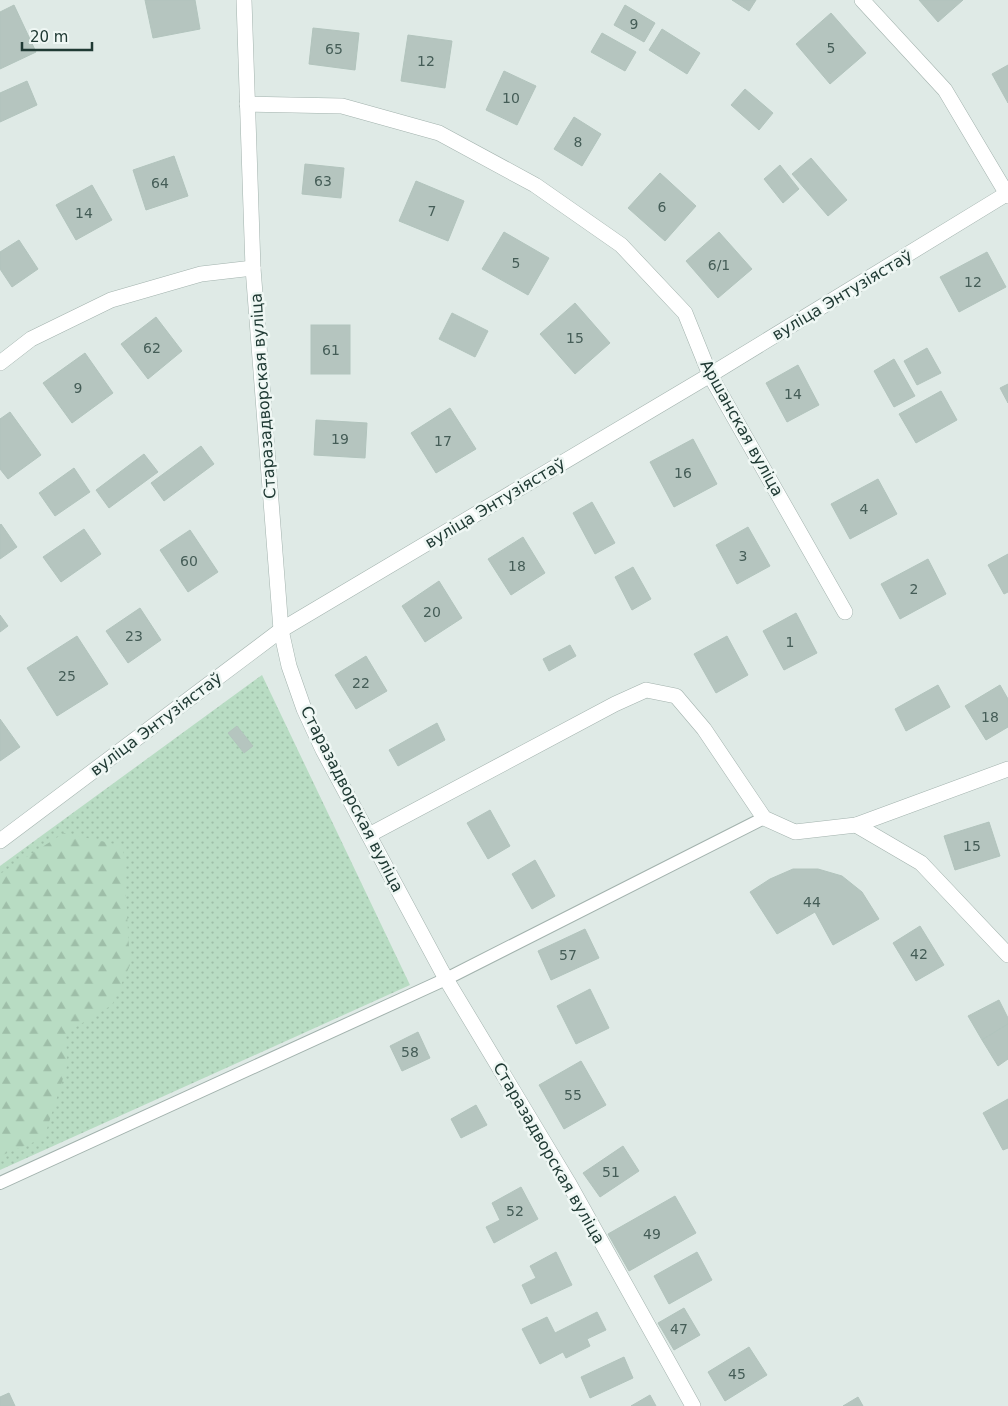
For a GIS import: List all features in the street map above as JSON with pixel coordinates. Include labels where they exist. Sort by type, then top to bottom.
[{"type":"street","name":"Старазадворская вуліца","points":[[244,0],[253,268],[281,630],[289,666],[304,709],[323,750],[446,979],[568,1182],[693,1406]]},
{"type":"street","points":[[862,0],[945,90],[1008,194]]},
{"type":"street","name":"Аршанская вуліца","points":[[247,104],[342,106],[439,133],[535,185],[621,245],[685,313],[710,376],[845,612]]},
{"type":"street","name":"вуліца Энтузіястаў","points":[[0,842],[281,630],[710,376],[1008,194]]},
{"type":"street","points":[[0,363],[30,339],[111,300],[202,274],[253,268]]},
{"type":"street","points":[[369,835],[615,704],[646,690],[676,696],[704,729],[764,818],[795,832],[856,825],[1008,769]]},
{"type":"street","points":[[856,825],[920,863],[1008,954]]},
{"type":"lane","points":[[0,1183],[446,979],[764,818]]},
{"type":"green space","points":[[262,675],[410,985],[0,1170],[0,866]]},
{"type":"green space","points":[[64,833],[123,846],[130,965],[112,1005],[66,1033],[67,1066],[44,1138],[0,1156],[0,874]]},
{"type":"building","points":[[145,0],[195,0],[200,29],[153,38]]},
{"type":"building","points":[[732,0],[756,0],[749,11]]},
{"type":"building","points":[[919,0],[963,0],[938,22]]},
{"type":"building","points":[[14,5],[36,52],[0,69],[0,12]]},
{"type":"building","points":[[625,5],[655,23],[644,42],[614,25]]},
{"type":"building","points":[[831,13],[866,53],[830,84],[796,44]]},
{"type":"building","points":[[313,28],[359,33],[355,70],[309,64]]},
{"type":"building","points":[[662,29],[700,53],[687,74],[649,50]]},
{"type":"building","points":[[602,33],[636,52],[625,71],[591,52]]},
{"type":"building","points":[[408,35],[452,41],[445,88],[401,81]]},
{"type":"building","points":[[1008,65],[1008,103],[992,74]]},
{"type":"building","points":[[504,71],[536,86],[517,125],[486,110]]},
{"type":"building","points":[[27,81],[37,105],[0,122],[0,93]]},
{"type":"building","points":[[745,89],[773,113],[759,130],[731,105]]},
{"type":"building","points":[[574,117],[601,134],[582,166],[554,149]]},
{"type":"building","points":[[174,156],[188,196],[146,210],[133,170]]},
{"type":"building","points":[[811,158],[847,200],[828,216],[792,174]]},
{"type":"building","points":[[305,164],[344,168],[341,198],[302,194]]},
{"type":"building","points":[[780,165],[799,189],[783,203],[764,179]]},
{"type":"building","points":[[660,173],[696,206],[665,241],[628,208]]},
{"type":"building","points":[[416,181],[464,201],[448,241],[399,221]]},
{"type":"building","points":[[92,185],[112,220],[76,240],[56,205]]},
{"type":"building","points":[[504,232],[549,258],[528,295],[482,269]]},
{"type":"building","points":[[719,232],[752,269],[718,298],[686,261]]},
{"type":"building","points":[[19,240],[38,269],[12,287],[0,269],[0,252]]},
{"type":"building","points":[[987,252],[1006,287],[959,312],[940,277]]},
{"type":"building","points":[[575,303],[610,343],[575,374],[540,334]]},
{"type":"building","points":[[452,313],[488,331],[475,357],[439,339]]},
{"type":"building","points":[[156,317],[182,351],[148,379],[121,344]]},
{"type":"building","points":[[311,325],[350,325],[350,374],[311,374]]},
{"type":"building","points":[[927,348],[941,373],[917,385],[904,361]]},
{"type":"building","points":[[85,353],[113,393],[72,423],[43,383]]},
{"type":"building","points":[[894,359],[915,396],[894,407],[874,371]]},
{"type":"building","points":[[798,365],[819,405],[787,422],[766,383]]},
{"type":"building","points":[[1008,384],[1008,403],[1000,388]]},
{"type":"building","points":[[941,391],[957,420],[916,443],[899,414]]},
{"type":"building","points":[[450,408],[476,449],[436,473],[411,433]]},
{"type":"building","points":[[10,412],[41,455],[8,479],[0,469],[0,419]]},
{"type":"building","points":[[316,420],[367,423],[365,458],[314,455]]},
{"type":"building","points":[[693,439],[717,484],[674,507],[650,462]]},
{"type":"building","points":[[201,446],[214,464],[164,501],[151,483]]},
{"type":"building","points":[[144,454],[158,472],[109,508],[96,490]]},
{"type":"building","points":[[74,468],[90,492],[55,516],[39,493]]},
{"type":"building","points":[[878,479],[897,514],[850,539],[831,504]]},
{"type":"building","points":[[592,502],[615,543],[595,554],[573,513]]},
{"type":"building","points":[[0,525],[17,547],[0,559]]},
{"type":"building","points":[[748,527],[770,566],[737,584],[716,545]]},
{"type":"building","points":[[84,529],[101,554],[61,582],[43,557]]},
{"type":"building","points":[[190,530],[218,572],[188,592],[160,550]]},
{"type":"building","points":[[523,537],[545,573],[511,595],[488,559]]},
{"type":"building","points":[[1008,554],[1008,592],[1004,594],[988,565]]},
{"type":"building","points":[[928,559],[946,594],[900,619],[881,584]]},
{"type":"building","points":[[633,567],[651,599],[632,610],[615,577]]},
{"type":"building","points":[[439,581],[462,618],[425,642],[402,606]]},
{"type":"building","points":[[140,608],[161,640],[128,663],[106,631]]},
{"type":"building","points":[[796,613],[817,653],[784,670],[763,631]]},
{"type":"building","points":[[0,615],[8,626],[0,632]]},
{"type":"building","points":[[77,636],[108,684],[57,716],[27,668]]},
{"type":"building","points":[[727,636],[748,675],[716,693],[694,654]]},
{"type":"building","points":[[570,645],[576,656],[549,671],[543,659]]},
{"type":"building","points":[[366,656],[387,691],[356,709],[335,675]]},
{"type":"building","points":[[938,685],[950,707],[906,731],[895,709]]},
{"type":"building","points":[[1000,685],[1008,699],[1008,727],[986,740],[965,706]]},
{"type":"building","points":[[0,719],[20,747],[0,761]]},
{"type":"building","points":[[437,723],[445,740],[398,766],[389,750]]},
{"type":"building","points":[[237,726],[253,746],[244,753],[228,733]]},
{"type":"building","points":[[490,810],[510,846],[488,859],[467,823]]},
{"type":"building","points":[[989,822],[1000,856],[955,870],[944,836]]},
{"type":"building","points":[[535,860],[555,896],[532,909],[512,874]]},
{"type":"building","points":[[793,869],[818,869],[842,876],[862,892],[879,919],[833,945],[815,912],[777,934],[750,892],[770,879]]},
{"type":"building","points":[[920,926],[944,965],[916,981],[893,943]]},
{"type":"building","points":[[585,929],[599,958],[551,980],[538,951]]},
{"type":"building","points":[[590,989],[609,1028],[576,1044],[557,1006]]},
{"type":"building","points":[[999,1000],[1008,1018],[1008,1024],[982,1040],[968,1016]]},
{"type":"building","points":[[1008,1024],[1008,1059],[998,1066],[982,1040]]},
{"type":"building","points":[[418,1032],[430,1058],[402,1071],[390,1046]]},
{"type":"building","points":[[581,1061],[606,1105],[564,1129],[539,1085]]},
{"type":"building","points":[[1008,1099],[1008,1148],[1003,1150],[983,1113]]},
{"type":"building","points":[[476,1105],[487,1125],[461,1138],[451,1119]]},
{"type":"building","points":[[623,1146],[639,1171],[600,1197],[583,1173]]},
{"type":"building","points":[[521,1187],[538,1219],[494,1243],[486,1227],[500,1220],[492,1203]]},
{"type":"building","points":[[675,1196],[696,1233],[629,1271],[608,1234]]},
{"type":"building","points":[[556,1252],[572,1285],[531,1304],[522,1285],[536,1278],[530,1266]]},
{"type":"building","points":[[697,1252],[712,1280],[669,1304],[654,1276]]},
{"type":"building","points":[[684,1308],[700,1335],[674,1350],[658,1323]]},
{"type":"building","points":[[597,1312],[606,1330],[587,1339],[590,1346],[566,1358],[563,1352],[540,1364],[522,1329],[547,1317],[555,1333]]},
{"type":"building","points":[[749,1347],[767,1375],[725,1401],[708,1372]]},
{"type":"building","points":[[624,1357],[633,1378],[590,1398],[581,1377]]},
{"type":"building","points":[[9,1393],[15,1406],[0,1406],[0,1397]]},
{"type":"building","points":[[650,1395],[656,1406],[631,1406]]},
{"type":"building","points":[[858,1397],[863,1406],[843,1406]]}]
